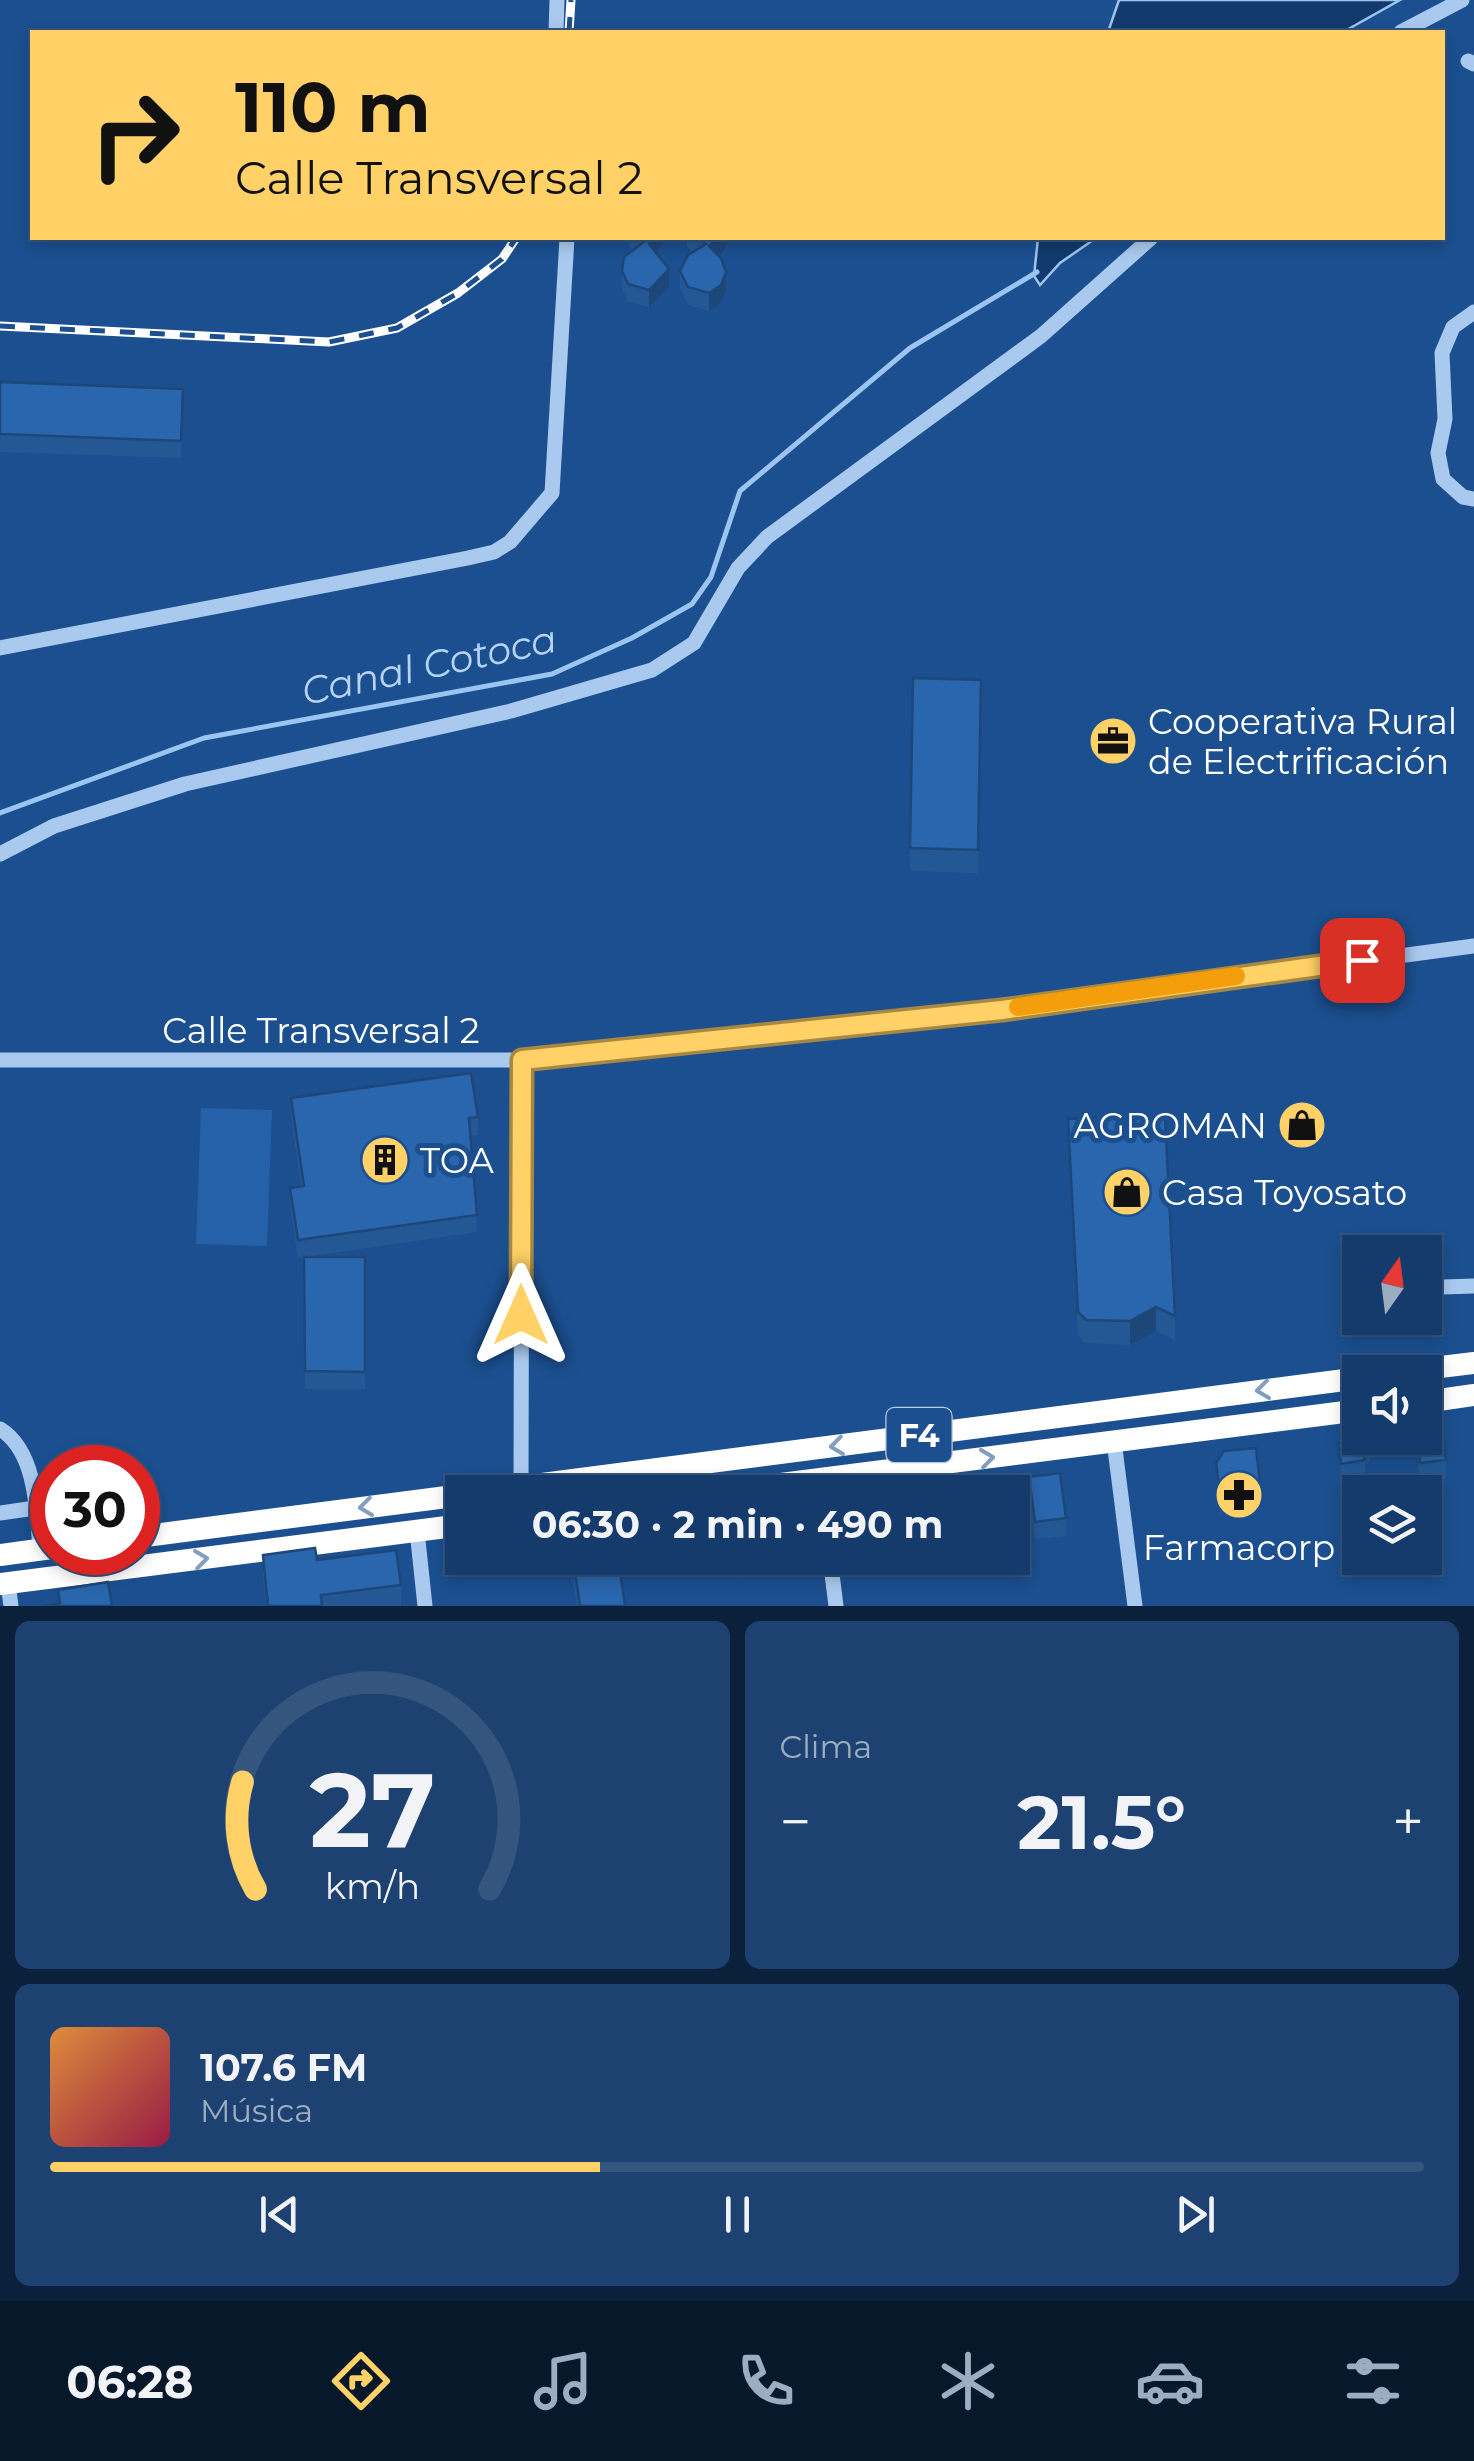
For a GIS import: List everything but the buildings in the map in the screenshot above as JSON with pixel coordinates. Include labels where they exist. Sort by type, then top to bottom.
[{"type":"highway","points":[[1442,1367],[1474,1363]]},
{"type":"highway","name":"F4","points":[[614,1475],[1342,1380]]},
{"type":"highway","points":[[1442,1400],[1474,1396]]},
{"type":"highway","name":"F4","points":[[894,1475],[1342,1412]]},
{"type":"highway","points":[[160,1534],[445,1496]]},
{"type":"highway","points":[[6,1591],[445,1527]]},
{"type":"highway","points":[[0,1555],[30,1551]]},
{"type":"street","points":[[556,30],[557,0]]},
{"type":"street","points":[[1405,30],[1458,1]]},
{"type":"street","points":[[0,648],[468,558],[494,552],[510,542],[552,493],[567,240]]},
{"type":"street","points":[[0,854],[54,826],[184,784],[511,712],[652,670],[694,643],[738,568],[767,537],[1041,336],[1148,240]]},
{"type":"street","points":[[1474,312],[1453,327],[1442,353],[1445,419],[1438,452],[1443,479],[1464,497],[1474,499]]},
{"type":"street","name":"Calle Transversal 2","points":[[0,1060],[522,1060],[1002,1010],[1474,946]]},
{"type":"street","points":[[522,1060],[522,1475]]},
{"type":"street","points":[[1443,1288],[1474,1286]]},
{"type":"street","points":[[0,1428],[18,1442],[30,1489]]},
{"type":"street","points":[[1114,1442],[1135,1606]]},
{"type":"street","points":[[0,1513],[30,1509]]},
{"type":"street","points":[[417,1531],[425,1606]]},
{"type":"street","points":[[832,1575],[836,1606]]},
{"type":"shaded area","points":[[1119,0],[1400,0],[1347,30],[1109,30]]},
{"type":"shaded area","points":[[1038,240],[1093,240],[1060,263],[1040,285],[1034,276]]},
{"type":"shaded area","points":[[201,1108],[272,1110],[267,1246],[196,1244]]},
{"type":"waterway","name":"Canal Cotoca","points":[[0,813],[204,738],[552,674],[632,638],[692,604],[711,577],[740,491],[910,348],[1037,272]]},
{"type":"railway","points":[[569,30],[571,0]]},
{"type":"railway","points":[[0,326],[329,342],[397,328],[458,293],[502,259],[515,240]]},
{"type":"slow traffic","points":[[1018,1007],[1236,976]]},
{"type":"place","name":"Cooperativa Rural de Electrificación","points":[[1113,741]]},
{"type":"place","name":"AGROMAN","points":[[1302,1125]]},
{"type":"place","name":"TOA","points":[[385,1160]]},
{"type":"place","name":"Casa Toyosato","points":[[1127,1192]]},
{"type":"place","name":"Farmacorp","points":[[1239,1495]]},
{"type":"route","points":[[521,1315],[522,1060],[1002,1010],[1362,960]]}]
